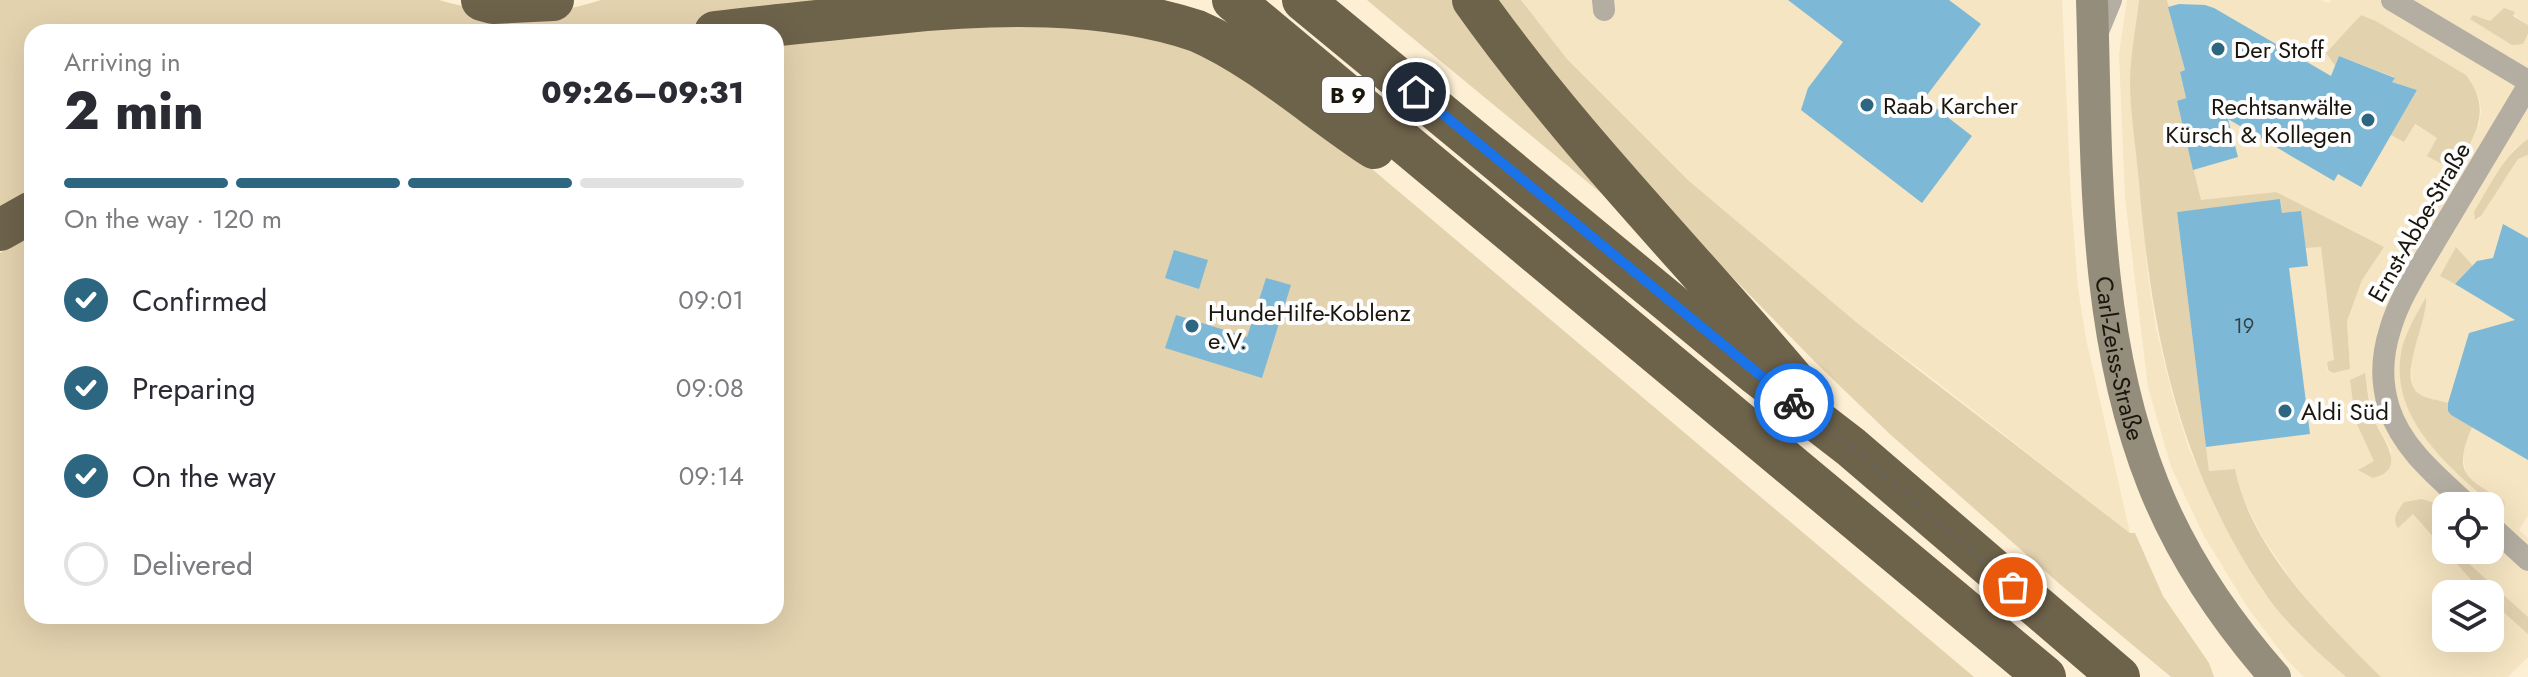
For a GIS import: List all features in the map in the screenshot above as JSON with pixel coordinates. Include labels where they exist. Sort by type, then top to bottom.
[{"type":"highway","points":[[482,0],[493,3],[538,3],[553,0]]},
{"type":"highway","name":"B 9","points":[[1233,0],[2045,677]]},
{"type":"highway","name":"B 9","points":[[1303,0],[1755,373],[1851,447],[2119,677]]},
{"type":"highway","points":[[1473,0],[1513,57],[1851,447]]},
{"type":"highway","points":[[784,25],[1005,4],[1072,4],[1138,13],[1196,31],[1242,56],[1385,156],[1462,190]]},
{"type":"highway","points":[[0,230],[24,216]]},
{"type":"main road","name":"Carl-Zeiss-Straße","points":[[2092,0],[2104,266],[2117,352],[2141,452],[2169,521],[2203,583],[2275,677]]},
{"type":"street","points":[[2093,43],[2111,0]]},
{"type":"street","points":[[2392,0],[2528,84]]},
{"type":"street","name":"Ernst-Abbe-Straße","points":[[2454,492],[2426,466],[2389,410],[2384,355],[2390,328],[2414,278],[2528,84]]},
{"type":"street","points":[[2504,538],[2528,560]]},
{"type":"shaded area","points":[[0,0],[439,0],[481,10],[520,14],[559,10],[601,0],[945,0],[708,24],[24,24],[24,206],[0,220]]},
{"type":"shaded area","points":[[1367,0],[1454,0],[1625,213],[1398,26]]},
{"type":"shaded area","points":[[1494,0],[1521,0],[1567,59],[1688,180],[1856,322],[2130,533],[2135,533],[2163,596],[2209,663],[2214,677],[2171,677],[1892,436],[1668,211]]},
{"type":"shaded area","points":[[1521,0],[2062,0],[2078,288],[2086,339],[2130,533],[1856,322],[1688,180],[1567,59]]},
{"type":"shaded area","points":[[2127,0],[2139,0],[2130,78],[2148,276],[2156,328],[2188,446],[2215,508],[2262,590],[2293,629],[2346,677],[2304,677],[2287,660],[2248,608],[2204,536],[2171,467],[2148,387],[2125,198],[2119,54]]},
{"type":"shaded area","points":[[2139,0],[2167,0],[2185,70],[2180,72],[2186,98],[2177,101],[2201,200],[2276,192],[2384,247],[2362,280],[2347,321],[2350,369],[2333,373],[2328,370],[2327,362],[2334,360],[2321,247],[2305,248],[2282,213],[2281,200],[2177,212],[2209,471],[2235,469],[2244,499],[2273,555],[2336,632],[2381,677],[2346,677],[2281,614],[2233,542],[2189,444],[2161,343],[2144,237],[2130,92]]},
{"type":"shaded area","points":[[2167,0],[2321,0],[2329,3],[2331,0],[2528,0],[2528,25],[2504,8],[2490,21],[2522,44],[2528,34],[2528,139],[2514,149],[2475,220],[2479,219],[2518,159],[2528,155],[2528,516],[2519,530],[2528,538],[2528,617],[2504,595],[2504,580],[2487,580],[2469,564],[2504,564],[2504,492],[2482,492],[2466,474],[2462,451],[2471,427],[2412,387],[2411,362],[2425,298],[2405,337],[2400,360],[2433,448],[2479,492],[2432,492],[2432,504],[2413,514],[2432,535],[2432,564],[2457,564],[2472,580],[2432,580],[2432,652],[2504,652],[2504,613],[2528,634],[2528,657],[2508,677],[2381,677],[2320,616],[2291,579],[2263,538],[2240,493],[2235,469],[2209,471],[2177,212],[2280,199],[2321,247],[2334,361],[2327,362],[2327,370],[2333,373],[2350,369],[2347,321],[2362,280],[2383,247],[2276,192],[2201,201],[2177,101],[2180,72]],"holes":[[[2361,15],[2466,75],[2479,98],[2479,126],[2437,138],[2414,124],[2404,142],[2417,90],[2339,56],[2334,66],[2327,53]],[[2364,374],[2375,421],[2391,450],[2391,461],[2359,469],[2375,461],[2355,420],[2350,380]]]},
{"type":"shaded area","points":[[2504,8],[2515,12],[2513,16],[2528,25],[2523,44],[2512,45],[2470,19],[2473,15],[2490,21]]},
{"type":"shaded area","points":[[2361,15],[2466,75],[2479,101],[2480,113],[2474,135],[2455,171],[2427,156],[2437,138],[2415,124],[2404,142],[2391,135],[2417,90],[2392,82],[2394,77],[2339,56],[2335,66],[2326,53]]},
{"type":"shaded area","points":[[1009,23],[1106,28],[1137,33],[1165,40],[1218,62],[1340,142],[1974,677],[0,677],[0,253],[24,237],[24,624],[784,624],[784,43]]},
{"type":"shaded area","points":[[2528,139],[2528,155],[2518,159],[2481,216],[2475,220],[2474,212],[2498,172],[2511,154]]},
{"type":"shaded area","points":[[2456,247],[2473,266],[2455,284],[2440,276]]},
{"type":"shaded area","points":[[2426,297],[2412,362],[2412,385],[2421,395],[2448,403],[2451,415],[2472,427],[2463,464],[2471,479],[2489,492],[2478,492],[2447,463],[2431,446],[2407,406],[2401,384],[2400,360],[2410,327]]},
{"type":"shaded area","points":[[2365,373],[2372,413],[2391,460],[2390,468],[2384,474],[2373,478],[2358,470],[2374,461],[2355,420],[2350,380]]},
{"type":"shaded area","points":[[2422,499],[2432,502],[2432,536],[2413,514],[2398,528],[2395,518],[2404,502]]},
{"type":"shaded area","points":[[2457,564],[2469,564],[2487,580],[2471,580]]},
{"type":"shaded area","points":[[2504,595],[2528,617],[2528,634],[2504,613]]},
{"type":"building","name":"Raab Karcher","points":[[1788,0],[1949,0],[1981,24],[1924,99],[1972,136],[1922,203],[1801,110],[1808,88],[1843,42]]},
{"type":"building","points":[[2179,4],[2214,8],[2331,76],[2339,56],[2395,78],[2392,82],[2417,90],[2361,187],[2338,174],[2334,181],[2228,119],[2238,157],[2193,170],[2177,101],[2186,98],[2180,72],[2185,70],[2168,7]]},
{"type":"building","points":[[2280,199],[2282,213],[2301,211],[2308,266],[2289,268],[2310,434],[2206,447],[2177,212]]},
{"type":"building","points":[[2503,224],[2528,238],[2528,460],[2448,411],[2469,333],[2515,320],[2455,284],[2477,261],[2493,258]]},
{"type":"building","points":[[1174,250],[1208,260],[1199,289],[1165,278]]},
{"type":"building","name":"HundeHilfe-Koblenz e.V.","points":[[1266,278],[1291,285],[1262,378],[1165,348],[1176,315],[1247,337]]},
{"type":"way so far","points":[[1794,403],[1851,447],[2013,587]]},
{"type":"place","name":"Der Stoff","points":[[2218,49]]},
{"type":"place","name":"Raab Karcher","points":[[1867,105]]},
{"type":"place","name":"Rechtsanwälte Kürsch & Kollegen","points":[[2368,120]]},
{"type":"place","name":"HundeHilfe-Koblenz e.V.","points":[[1192,326]]},
{"type":"place","name":"Aldi Süd","points":[[2285,411]]},
{"type":"route","points":[[1416,92],[1794,403]]}]
